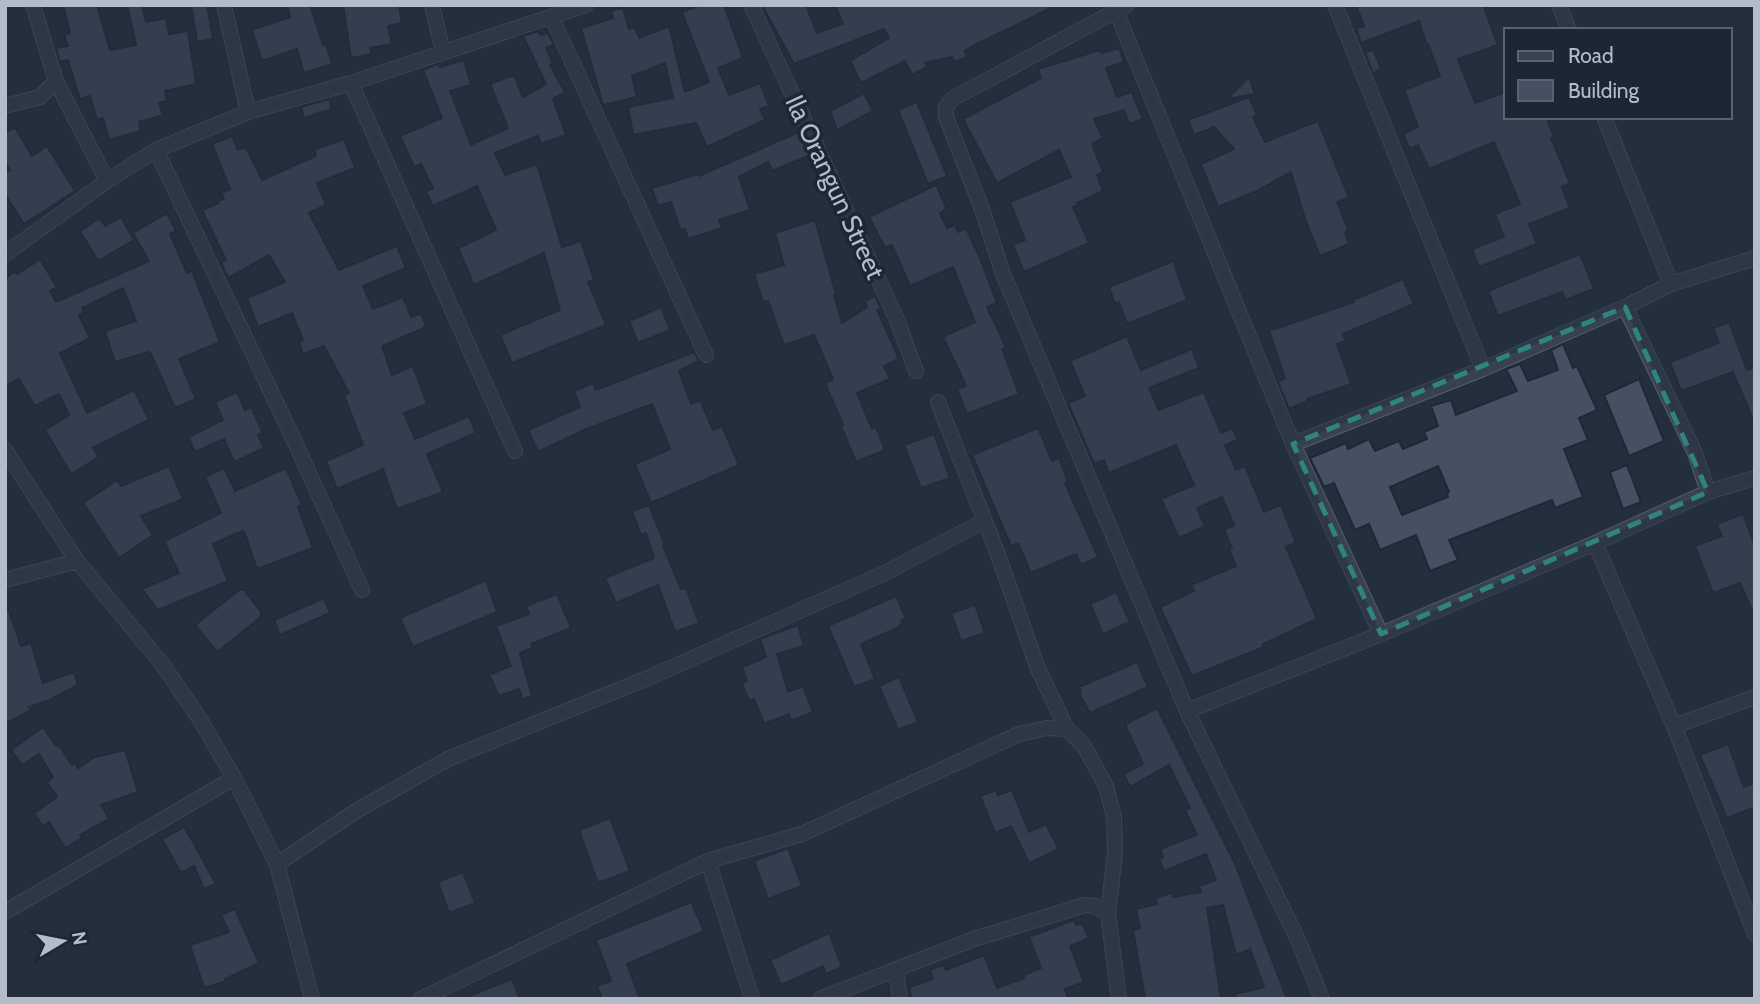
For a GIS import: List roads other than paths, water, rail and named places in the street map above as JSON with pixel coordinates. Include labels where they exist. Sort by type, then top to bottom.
[{"type":"street","points":[[33,5],[56,81],[107,181]]},
{"type":"street","points":[[224,5],[248,112]]},
{"type":"street","points":[[432,5],[443,52]]},
{"type":"street","points":[[5,254],[107,181],[156,150],[248,112],[351,83],[586,5]]},
{"type":"street","name":"Ila Orangun Street","points":[[751,5],[897,320],[916,371]]},
{"type":"street","points":[[1335,5],[1483,369]]},
{"type":"street","points":[[1559,5],[1568,28]]},
{"type":"street","points":[[1322,999],[1299,942],[1187,711],[1003,274],[982,209],[946,117],[947,107],[952,99],[1122,8],[1293,444],[1381,634]]},
{"type":"street","points":[[552,18],[706,355]]},
{"type":"street","points":[[5,106],[40,97],[56,81]]},
{"type":"street","points":[[351,83],[515,451]]},
{"type":"street","points":[[1605,119],[1671,284]]},
{"type":"street","points":[[156,150],[362,590]]},
{"type":"street","points":[[1293,444],[1483,369],[1671,284],[1755,258]]},
{"type":"street","points":[[1625,307],[1695,453],[1709,492]]},
{"type":"street","points":[[938,402],[1038,669],[1066,729],[1084,746],[1106,786],[1114,817],[1115,855],[1108,912],[1119,999]]},
{"type":"street","points":[[5,450],[77,561],[163,665],[234,778],[277,864],[312,999]]},
{"type":"street","points":[[1187,711],[1381,634],[1709,492],[1755,478]]},
{"type":"street","points":[[277,864],[356,811],[448,759],[648,678],[885,573],[984,521]]},
{"type":"street","points":[[1595,543],[1749,902],[1755,934]]},
{"type":"street","points":[[5,580],[77,561]]},
{"type":"street","points":[[1674,726],[1755,697]]},
{"type":"street","points":[[421,999],[708,861],[802,834],[1019,734],[1047,728],[1066,729]]},
{"type":"street","points":[[5,912],[234,778]]},
{"type":"street","points":[[708,861],[752,999]]},
{"type":"street","points":[[820,999],[974,939],[1085,905],[1096,906],[1108,912]]},
{"type":"street","points":[[896,970],[901,999]]}]
